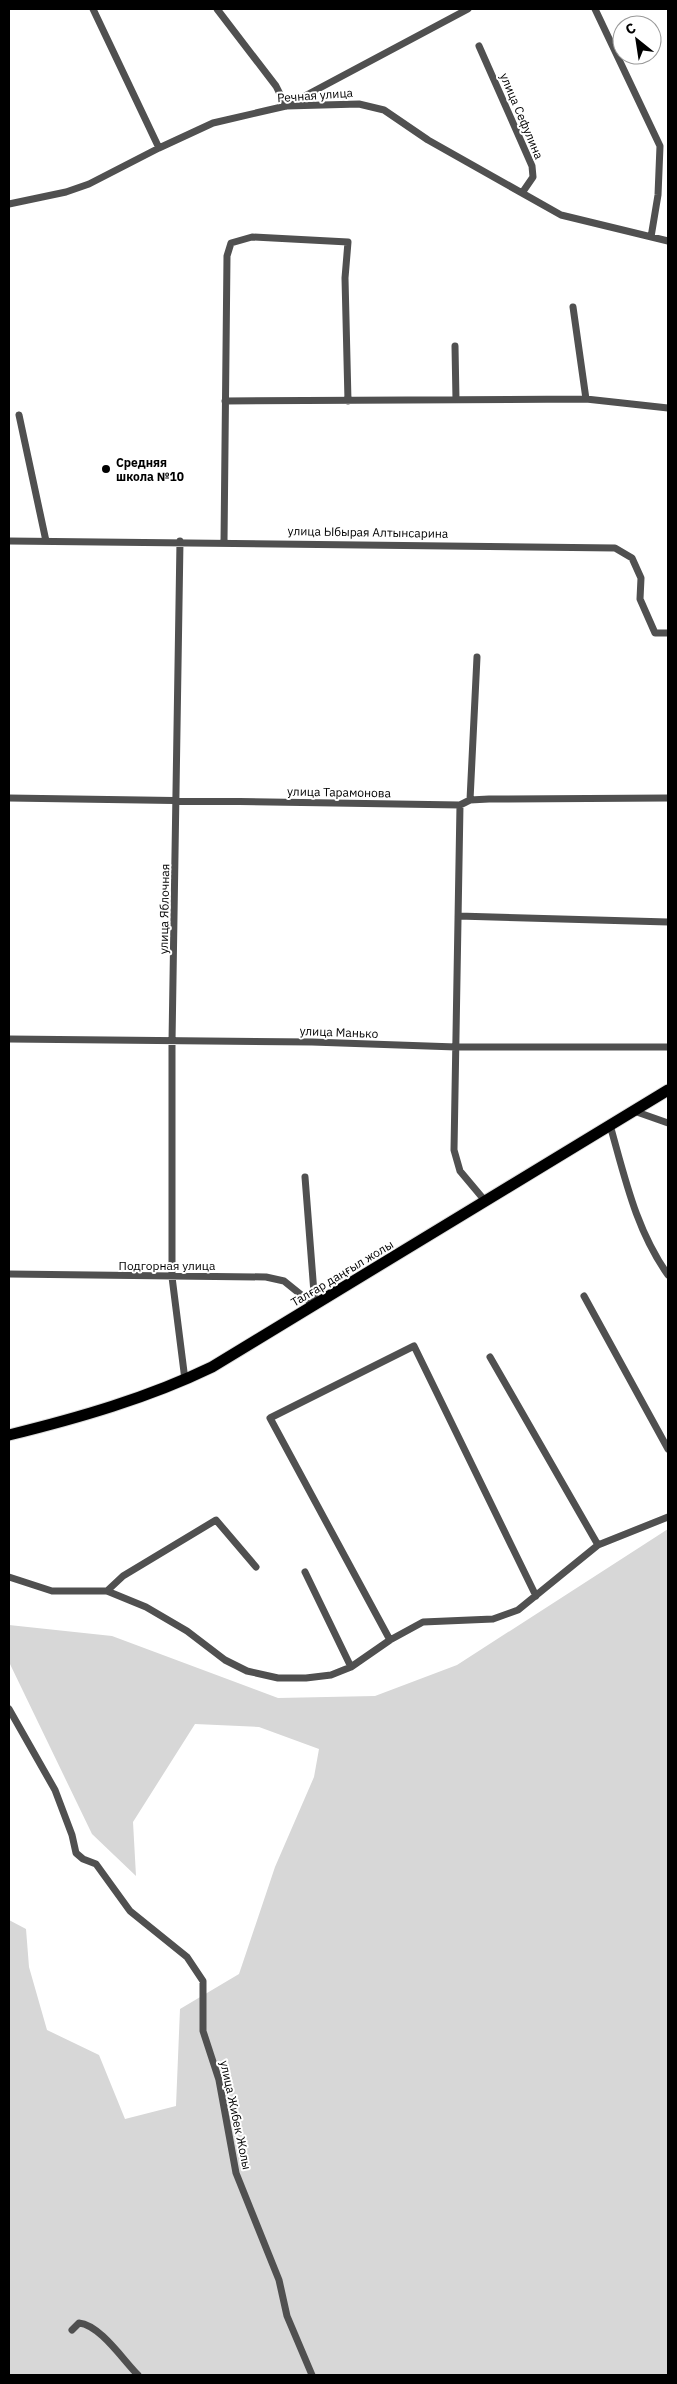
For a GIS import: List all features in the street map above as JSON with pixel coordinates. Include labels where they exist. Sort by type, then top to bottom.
[{"type":"main road","name":"Талғар даңғыл жолы","points":[[9,1435],[67,1421],[185,1380],[212,1367],[668,1090]]},
{"type":"street","points":[[93,9],[160,148]]},
{"type":"street","points":[[216,9],[276,86],[286,106],[468,9]]},
{"type":"street","points":[[449,9],[452,17]]},
{"type":"street","points":[[595,9],[660,146],[658,195],[651,237]]},
{"type":"street","name":"улица Сефулина","points":[[479,46],[532,166],[532,177],[522,194]]},
{"type":"street","name":"Речная улица","points":[[9,204],[66,192],[89,184],[213,123],[286,106],[359,104],[384,110],[428,140],[561,215],[668,241]]},
{"type":"street","points":[[224,542],[227,256],[231,243],[252,237],[348,242],[345,278],[348,401]]},
{"type":"street","points":[[572,307],[586,399]]},
{"type":"street","points":[[454,346],[456,400]]},
{"type":"street","points":[[225,401],[586,399],[668,408]]},
{"type":"street","points":[[19,415],[46,541]]},
{"type":"street","name":"улица Ыбырая Алтынсарина","points":[[9,541],[180,541],[615,548],[632,558],[641,578],[640,599],[656,633],[668,633]]},
{"type":"street","name":"улица Яблочная","points":[[180,541],[172,1042],[172,1277],[185,1380]]},
{"type":"street","points":[[470,800],[477,657]]},
{"type":"street","name":"улица Тарамонова","points":[[9,798],[460,805],[470,800],[668,798]]},
{"type":"street","points":[[460,805],[454,1150],[456,1162],[466,1180],[486,1202]]},
{"type":"street","points":[[458,916],[668,922]]},
{"type":"street","name":"улица Манько","points":[[9,1039],[312,1042],[456,1047],[668,1047]]},
{"type":"street","points":[[634,1111],[668,1123]]},
{"type":"street","points":[[610,1125],[635,1215],[657,1259],[668,1275]]},
{"type":"street","points":[[305,1177],[314,1306]]},
{"type":"street","name":"Подгорная улица","points":[[9,1274],[276,1278],[284,1281],[314,1306]]},
{"type":"street","points":[[584,1296],[668,1449]]},
{"type":"street","points":[[390,1640],[270,1418],[414,1346],[536,1596]]},
{"type":"street","points":[[490,1357],[598,1545]]},
{"type":"street","points":[[9,1577],[52,1592],[107,1591],[146,1607],[187,1631],[225,1660],[247,1671],[278,1678],[306,1678],[331,1675],[351,1666],[390,1640],[423,1622],[494,1619],[518,1610],[598,1545],[668,1517]]},
{"type":"street","points":[[107,1591],[123,1576],[216,1520],[256,1567]]},
{"type":"street","points":[[305,1572],[351,1666]]},
{"type":"street","name":"улица Жибек Жолы","points":[[9,1710],[55,1790],[72,1835],[76,1853],[82,1859],[96,1864],[130,1912],[187,1957],[203,1981],[203,2031],[219,2080],[236,2174],[279,2280],[287,2316],[312,2375]]},
{"type":"street","points":[[72,2330],[79,2324],[88,2324],[102,2336],[138,2375]]},
{"type":"shaded area","points":[[668,1529],[668,2375],[9,2375],[9,1920],[26,1929],[29,1967],[47,2030],[99,2055],[125,2119],[176,2106],[180,2009],[239,1974],[275,1867],[314,1777],[319,1749],[259,1727],[195,1724],[133,1822],[136,1876],[92,1834],[9,1662],[9,1625],[112,1636],[278,1698],[375,1696],[457,1665]]},
{"type":"place","name":"Средняя школа №10","points":[[106,469]]}]
